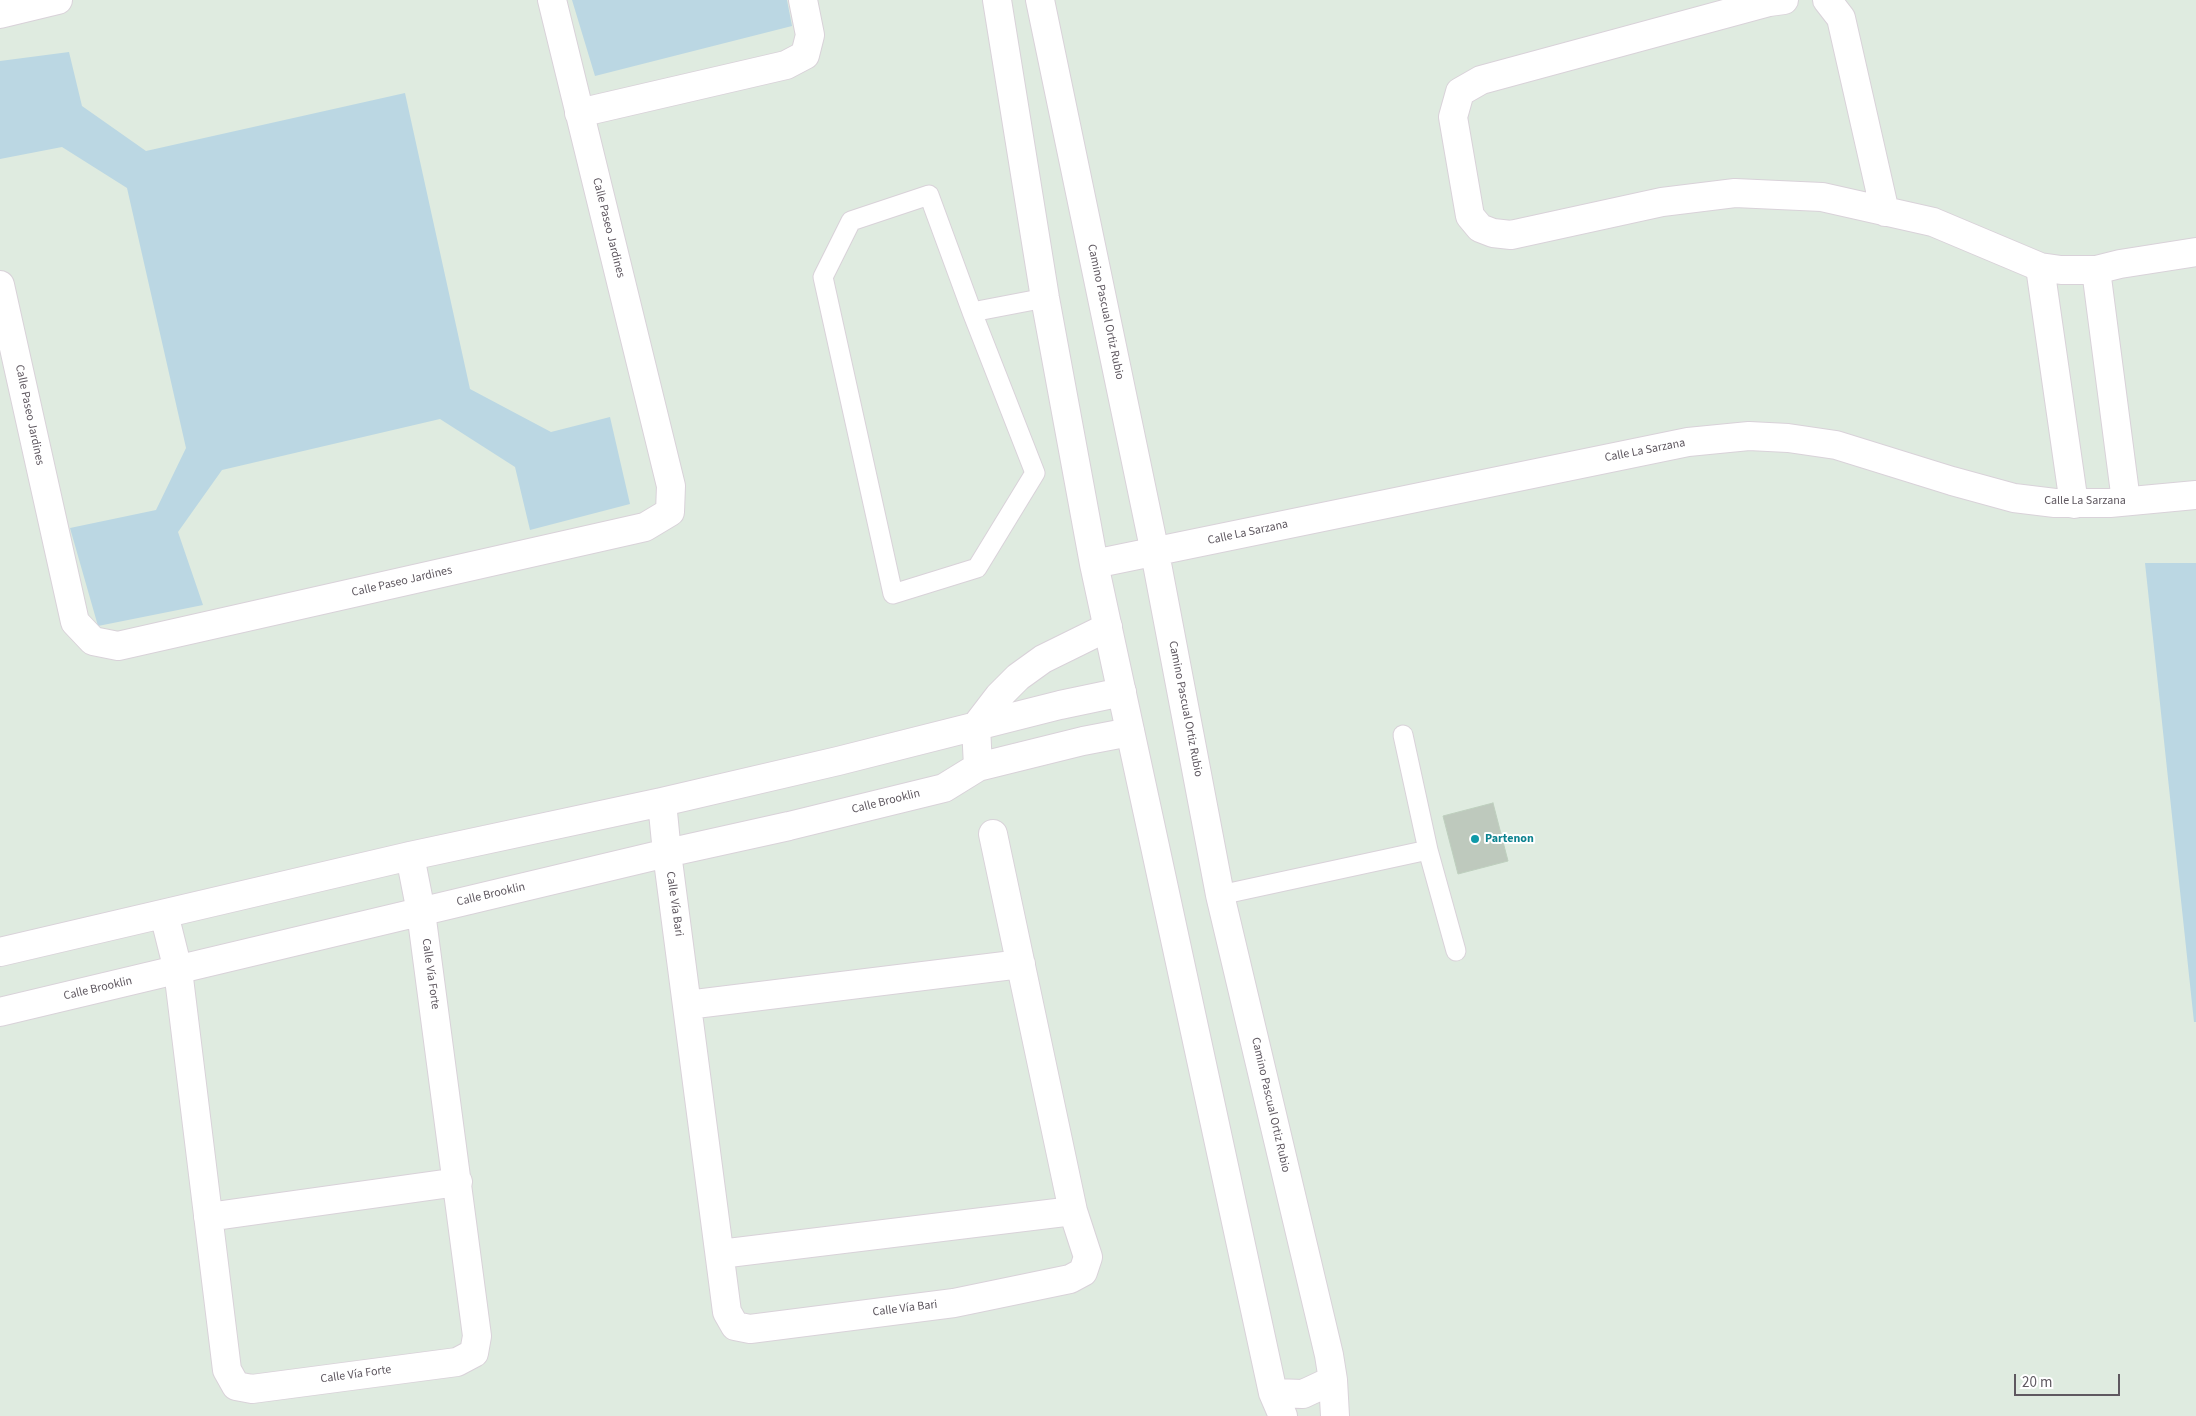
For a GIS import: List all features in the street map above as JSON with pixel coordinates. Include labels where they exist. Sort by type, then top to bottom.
[{"type":"street","points":[[0,14],[58,0]]},
{"type":"street","name":"Calle Paseo Jardines","points":[[0,285],[75,622],[93,642],[118,646],[645,527],[670,512],[671,486],[552,0]]},
{"type":"street","points":[[579,113],[786,65],[799,59],[805,55],[810,36],[803,0]]},
{"type":"street","points":[[997,0],[1045,298],[1094,564],[1278,1404],[1333,1380]]},
{"type":"street","name":"Camino Pascual Ortiz Rubio","points":[[1040,0],[1155,552],[1220,895],[1333,1380],[1335,1416]]},
{"type":"street","points":[[1784,0],[1759,5],[1481,80],[1460,92],[1453,117],[1470,216],[1480,228],[1493,233],[1511,235],[1662,202],[1735,193],[1822,197],[1933,222],[2040,267],[2061,270],[2096,270],[2120,264],[2196,252]]},
{"type":"street","points":[[1827,0],[1841,18],[1885,212]]},
{"type":"street","points":[[2040,267],[2074,504]]},
{"type":"street","points":[[2096,270],[2126,502]]},
{"type":"street","name":"Calle La Sarzana","points":[[1094,564],[1688,442],[1749,436],[1788,438],[1836,445],[1952,482],[2014,498],[2074,504],[2126,502],[2196,495]]},
{"type":"street","points":[[978,767],[976,726],[999,696],[1018,677],[1043,659],[1108,627]]},
{"type":"street","points":[[0,952],[410,856],[662,802],[1060,705],[1122,692]]},
{"type":"street","name":"Calle Brooklin","points":[[0,1012],[944,788],[978,767],[1083,741],[1130,732]]},
{"type":"street","name":"Calle Vía Bari","points":[[662,802],[727,1312],[735,1326],[750,1329],[954,1303],[1070,1279],[1083,1272],[1088,1257],[1073,1211],[993,834]]},
{"type":"street","name":"Calle Vía Forte","points":[[164,914],[178,970],[227,1370],[236,1386],[252,1389],[457,1362],[474,1353],[477,1336],[421,912],[410,856]]},
{"type":"street","points":[[687,1006],[1021,964]]},
{"type":"street","points":[[208,1217],[458,1182]]},
{"type":"street","points":[[720,1254],[1073,1211]]},
{"type":"lane","points":[[929,195],[972,312],[1036,473],[977,568],[893,594],[823,277],[851,221],[929,195]]},
{"type":"lane","points":[[972,312],[1045,298]]},
{"type":"lane","points":[[1403,735],[1428,850],[1456,951]]},
{"type":"lane","points":[[1220,895],[1428,850]]},
{"type":"shaded area","points":[[572,0],[787,0],[792,26],[595,76]]},
{"type":"shaded area","points":[[69,52],[82,106],[146,151],[405,93],[470,389],[551,432],[610,417],[630,504],[530,530],[515,467],[440,419],[222,470],[178,532],[203,605],[98,626],[70,528],[156,510],[186,448],[127,188],[62,147],[0,159],[0,61]]},
{"type":"shaded area","points":[[2145,563],[2196,563],[2196,1022],[2194,1022]]},
{"type":"building","name":"Partenon","points":[[1493,803],[1508,861],[1458,874],[1443,816]]},
{"type":"place","name":"Partenon","points":[[1475,839]]}]
